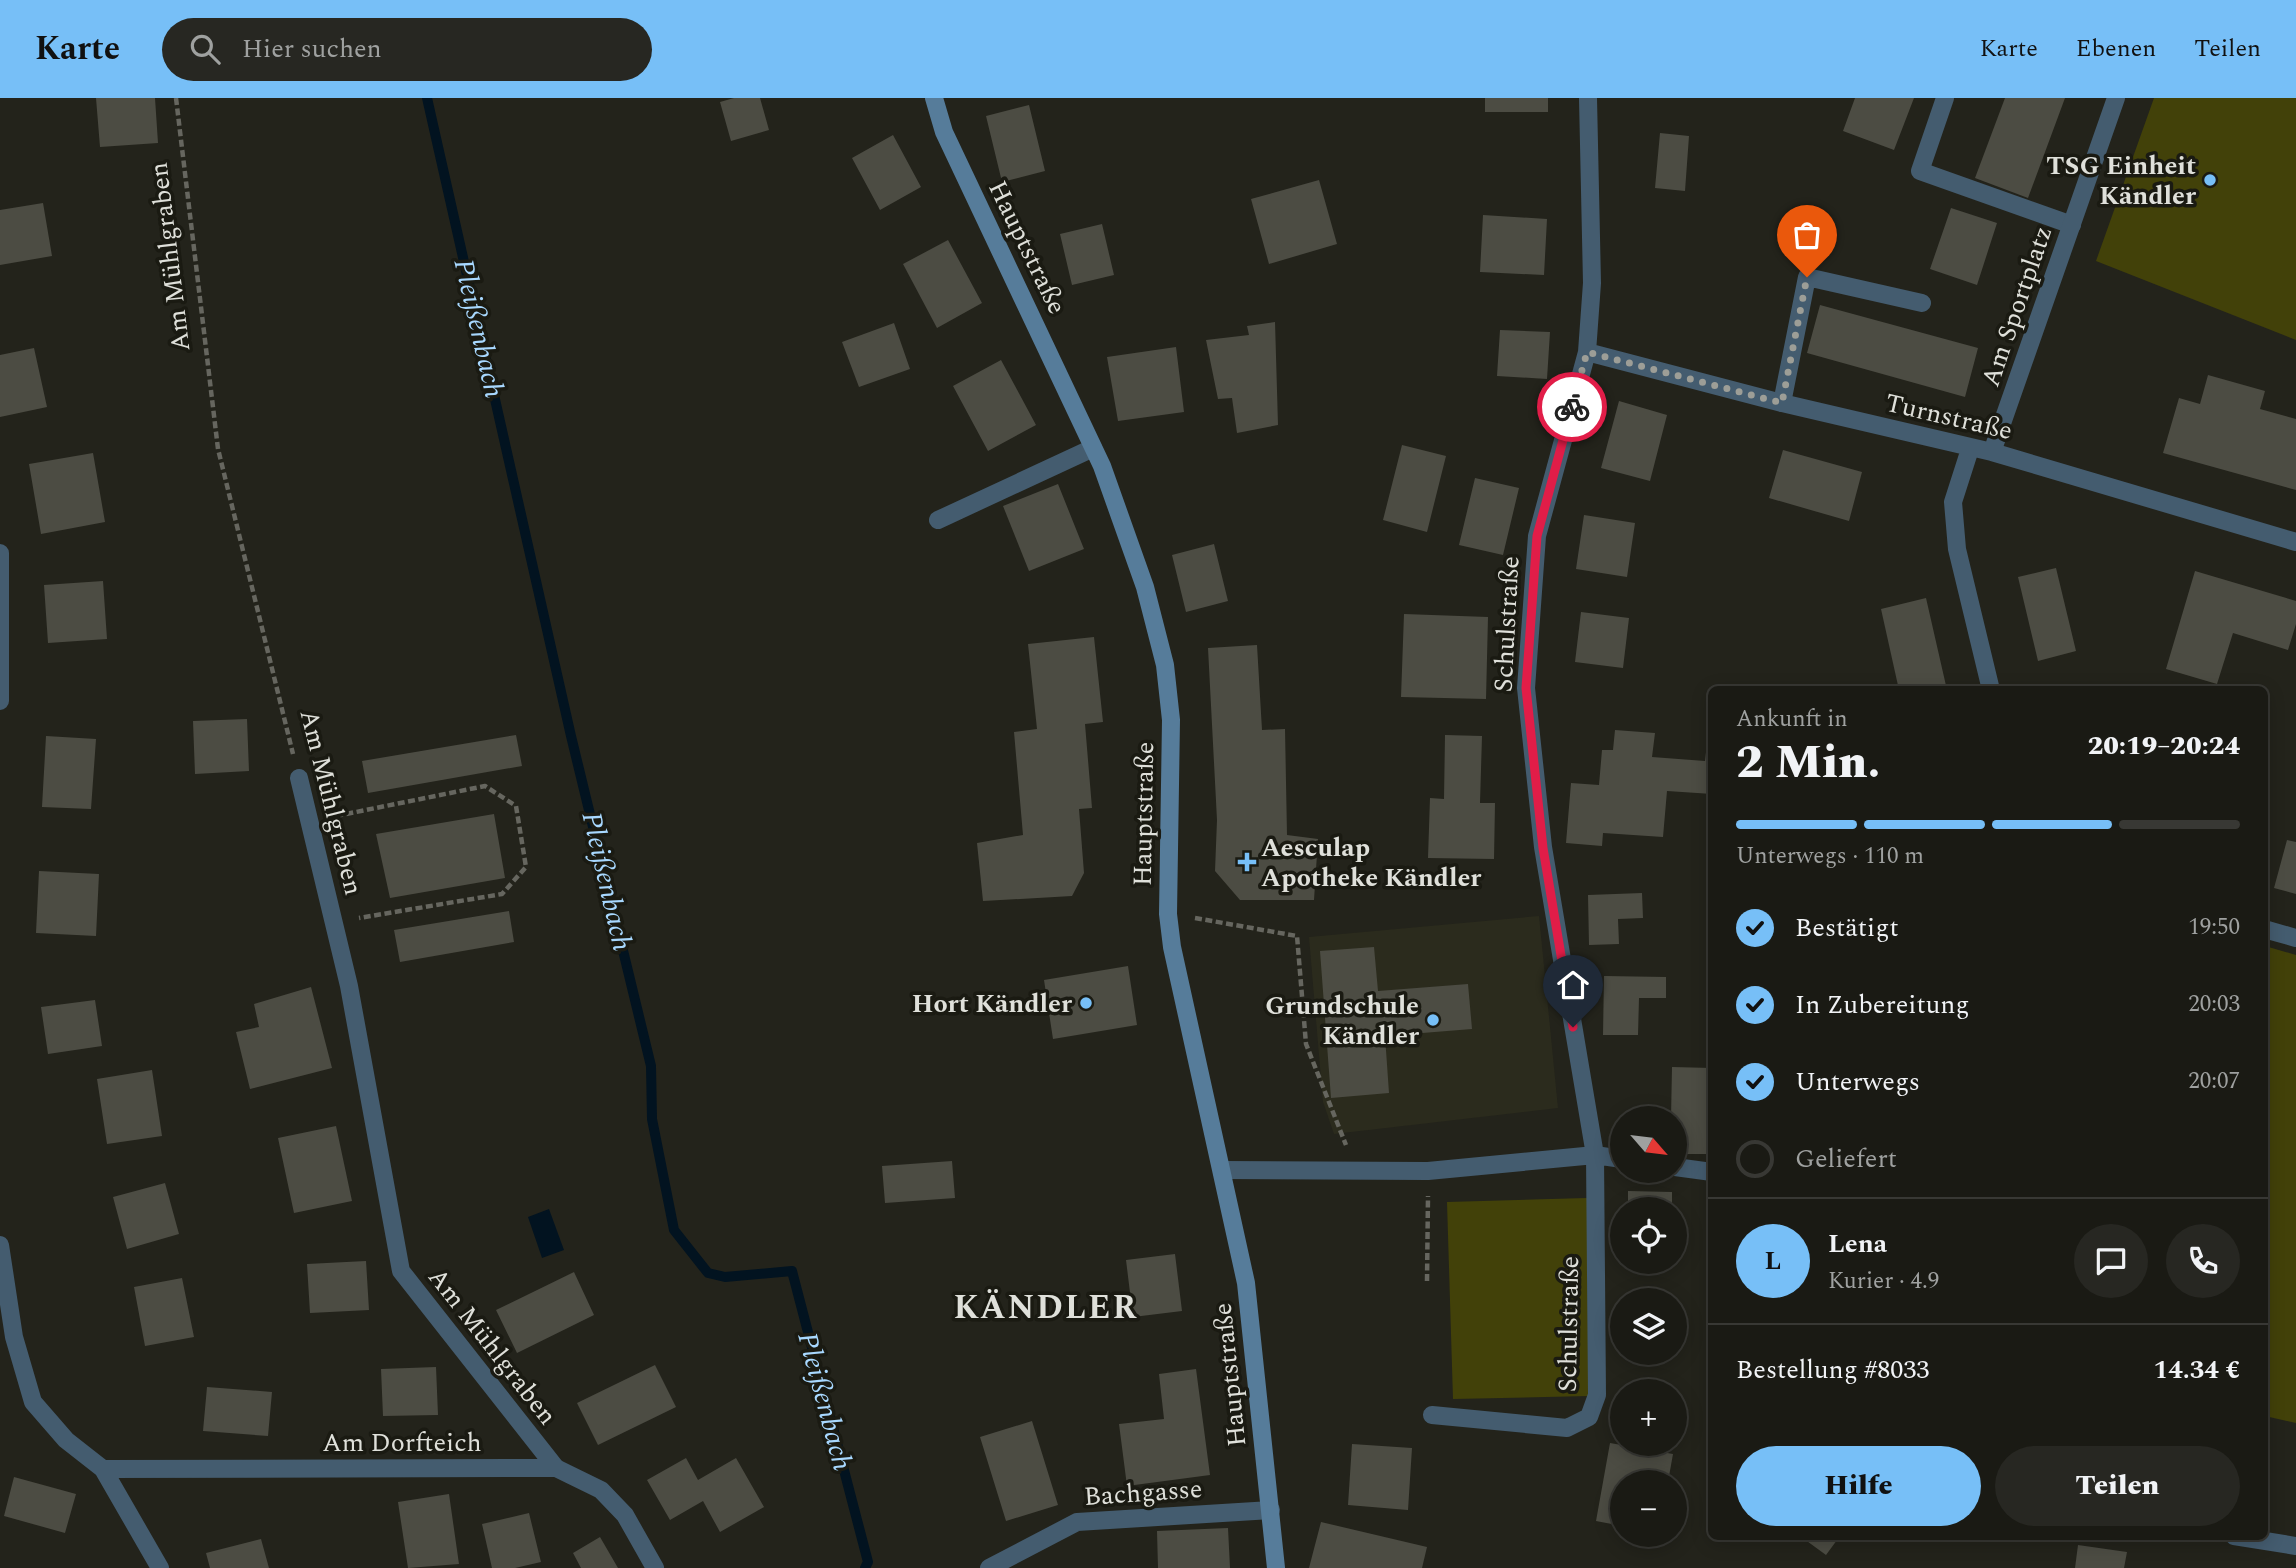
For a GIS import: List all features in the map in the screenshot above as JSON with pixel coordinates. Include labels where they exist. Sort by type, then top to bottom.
[{"type":"street","name":"Hauptstraße","points":[[934,98],[944,132],[1093,448],[1145,587],[1166,665],[1171,720],[1168,914],[1176,972],[1246,1283],[1276,1568]]},
{"type":"street","name":"Schulstraße","points":[[1432,1415],[1567,1428],[1589,1417],[1597,1395],[1595,1155],[1543,848],[1526,688],[1537,536],[1587,352],[1592,283],[1588,98]]},
{"type":"street","points":[[1945,98],[1920,171],[2072,225]]},
{"type":"street","name":"Am Sportplatz","points":[[1993,452],[2116,98]]},
{"type":"street","points":[[1782,403],[1807,277],[1922,303]]},
{"type":"street","name":"Turnstraße","points":[[1587,352],[1782,403],[1970,449],[1993,452],[2296,542]]},
{"type":"street","points":[[938,520],[1093,448]]},
{"type":"street","points":[[1970,449],[1953,502],[1957,549],[1990,686]]},
{"type":"street","points":[[0,553],[0,701]]},
{"type":"street","name":"Am Mühlgraben","points":[[299,778],[349,986],[401,1271],[556,1468]]},
{"type":"street","points":[[2268,930],[2296,938]]},
{"type":"street","points":[[1222,1170],[1428,1171],[1595,1155],[1610,1157]]},
{"type":"street","points":[[1687,1169],[1708,1171]]},
{"type":"street","points":[[0,1245],[14,1338],[33,1402],[66,1440],[103,1468],[160,1568]]},
{"type":"street","name":"Am Dorfteich","points":[[103,1468],[556,1468],[601,1490],[625,1515],[654,1568]]},
{"type":"street","name":"Bachgasse","points":[[989,1568],[1077,1522],[1271,1510]]},
{"type":"street","points":[[2259,1540],[2296,1546]]},
{"type":"path","name":"Am Mühlgraben","points":[[176,98],[218,449],[299,778]]},
{"type":"path","points":[[309,821],[485,786],[516,806],[526,867],[502,894],[334,922]]},
{"type":"path","points":[[1168,914],[1297,936],[1306,1044],[1356,1171]]},
{"type":"path","points":[[1427,1280],[1428,1171]]},
{"type":"shaded area","name":"TSG Einheit Kändler","points":[[2154,98],[2296,98],[2296,340],[2096,261]]},
{"type":"shaded area","name":"Grundschule Kändler","points":[[1539,916],[1558,1108],[1334,1134],[1323,1102],[1309,937]]},
{"type":"shaded area","points":[[2268,947],[2296,955],[2296,1423],[2268,1417]]},
{"type":"shaded area","points":[[1587,1198],[1589,1396],[1453,1399],[1447,1202]]},
{"type":"water","points":[[549,1209],[564,1250],[542,1258],[528,1217]]},
{"type":"building","points":[[96,98],[155,98],[158,143],[100,147]]},
{"type":"building","points":[[734,98],[760,98],[769,130],[731,141],[720,102]]},
{"type":"building","points":[[1485,98],[1548,98],[1548,112],[1485,112]]},
{"type":"building","points":[[1855,98],[1914,98],[1894,150],[1843,131]]},
{"type":"building","points":[[2005,98],[2065,98],[2028,198],[1975,178]]},
{"type":"building","points":[[1029,105],[1045,171],[1002,182],[986,116]]},
{"type":"building","points":[[1660,133],[1689,136],[1685,191],[1655,188]]},
{"type":"building","points":[[893,135],[921,187],[880,210],[852,158]]},
{"type":"building","points":[[1319,180],[1337,244],[1269,264],[1251,199]]},
{"type":"building","points":[[43,203],[52,256],[0,265],[0,210]]},
{"type":"building","points":[[1951,208],[1997,223],[1977,285],[1930,269]]},
{"type":"building","points":[[1483,215],[1547,219],[1544,275],[1480,272]]},
{"type":"building","points":[[1102,224],[1114,275],[1072,285],[1060,234]]},
{"type":"building","points":[[948,240],[982,303],[937,328],[903,264]]},
{"type":"building","points":[[1820,305],[1978,348],[1965,397],[1807,353]]},
{"type":"building","points":[[1275,322],[1278,425],[1237,433],[1232,398],[1218,399],[1206,340],[1249,335],[1247,326]]},
{"type":"building","points":[[894,323],[910,369],[859,387],[842,342]]},
{"type":"building","points":[[1500,330],[1550,332],[1547,379],[1497,376]]},
{"type":"building","points":[[1176,347],[1184,412],[1118,421],[1107,357]]},
{"type":"building","points":[[34,348],[47,407],[0,417],[0,355]]},
{"type":"building","points":[[1001,360],[1036,425],[988,451],[953,386]]},
{"type":"building","points":[[2208,375],[2265,391],[2260,409],[2296,419],[2296,490],[2163,453],[2179,398],[2200,404]]},
{"type":"building","points":[[1619,401],[1667,415],[1650,481],[1601,468]]},
{"type":"building","points":[[1402,445],[1446,456],[1427,532],[1383,520]]},
{"type":"building","points":[[1783,450],[1862,472],[1849,521],[1769,498]]},
{"type":"building","points":[[93,453],[105,522],[41,534],[29,464]]},
{"type":"building","points":[[1475,478],[1519,488],[1503,555],[1459,545]]},
{"type":"building","points":[[1058,484],[1084,549],[1029,571],[1003,506]]},
{"type":"building","points":[[1584,515],[1635,523],[1627,577],[1576,569]]},
{"type":"building","points":[[1214,544],[1228,601],[1186,612],[1172,555]]},
{"type":"building","points":[[2056,568],[2076,651],[2038,661],[2018,577]]},
{"type":"building","points":[[2195,571],[2296,601],[2296,624],[2288,650],[2233,633],[2217,684],[2166,669]]},
{"type":"building","points":[[103,581],[107,639],[48,643],[44,585]]},
{"type":"building","points":[[1926,598],[1946,686],[1898,686],[1881,609]]},
{"type":"building","points":[[1581,612],[1629,618],[1623,668],[1575,662]]},
{"type":"building","points":[[1404,614],[1488,617],[1486,699],[1401,697]]},
{"type":"building","points":[[1094,637],[1103,722],[1085,724],[1092,808],[1079,809],[1084,873],[1072,896],[983,901],[977,843],[1023,835],[1014,732],[1037,729],[1028,644]]},
{"type":"building","points":[[1257,645],[1262,730],[1285,729],[1287,835],[1318,839],[1314,900],[1240,900],[1215,871],[1217,820],[1208,648]]},
{"type":"building","points":[[247,719],[249,771],[195,774],[193,721]]},
{"type":"building","points":[[1615,730],[1655,733],[1652,757],[1705,761],[1708,743],[1708,794],[1667,791],[1663,837],[1603,833],[1602,846],[1566,843],[1571,783],[1599,785],[1602,750],[1613,750]]},
{"type":"building","points":[[516,735],[522,766],[368,793],[362,761]]},
{"type":"building","points":[[1445,735],[1482,736],[1480,803],[1495,803],[1494,859],[1428,858],[1430,798],[1444,799]]},
{"type":"building","points":[[46,736],[96,739],[91,809],[42,807]]},
{"type":"building","points":[[494,814],[505,878],[390,898],[376,834]]},
{"type":"building","points":[[2287,840],[2296,842],[2296,894],[2274,888]]},
{"type":"building","points":[[39,871],[99,874],[96,936],[36,933]]},
{"type":"building","points":[[1642,893],[1643,918],[1618,919],[1619,944],[1589,945],[1588,895]]},
{"type":"building","points":[[509,911],[514,942],[400,962],[394,930]]},
{"type":"building","points":[[1374,947],[1378,991],[1468,984],[1472,1029],[1385,1036],[1389,1093],[1331,1098],[1320,951]]},
{"type":"building","points":[[1128,966],[1137,1025],[1053,1039],[1044,980]]},
{"type":"building","points":[[1604,976],[1666,977],[1666,998],[1639,998],[1638,1035],[1603,1035]]},
{"type":"building","points":[[311,987],[332,1068],[250,1089],[236,1032],[259,1027],[254,1004]]},
{"type":"building","points":[[95,1000],[102,1046],[48,1054],[41,1007]]},
{"type":"building","points":[[1672,1067],[1708,1068],[1708,1154],[1687,1154],[1687,1106],[1671,1106]]},
{"type":"building","points":[[152,1070],[162,1136],[107,1144],[97,1079]]},
{"type":"building","points":[[336,1126],[352,1201],[294,1213],[278,1138]]},
{"type":"building","points":[[952,1161],[955,1198],[885,1203],[882,1166]]},
{"type":"building","points":[[165,1183],[179,1234],[127,1249],[113,1197]]},
{"type":"building","points":[[1628,1191],[1672,1192],[1672,1197],[1628,1197]]},
{"type":"building","points":[[1175,1254],[1182,1311],[1133,1317],[1126,1260]]},
{"type":"building","points":[[366,1261],[369,1310],[310,1313],[307,1264]]},
{"type":"building","points":[[574,1272],[594,1315],[517,1353],[496,1310]]},
{"type":"building","points":[[182,1278],[194,1337],[145,1346],[134,1287]]},
{"type":"building","points":[[655,1365],[676,1407],[598,1445],[577,1403]]},
{"type":"building","points":[[436,1367],[438,1415],[383,1416],[381,1369]]},
{"type":"building","points":[[1196,1369],[1210,1475],[1127,1486],[1119,1424],[1164,1419],[1159,1374]]},
{"type":"building","points":[[207,1387],[272,1392],[268,1436],[203,1431]]},
{"type":"building","points":[[1032,1421],[1058,1505],[1006,1521],[980,1437]]},
{"type":"building","points":[[1610,1443],[1610,1456],[1673,1456],[1670,1470],[1610,1470],[1610,1524],[1596,1521]]},
{"type":"building","points":[[1352,1444],[1412,1448],[1408,1510],[1348,1505]]},
{"type":"building","points":[[686,1458],[698,1480],[736,1458],[764,1507],[720,1532],[703,1501],[670,1520],[647,1480]]},
{"type":"building","points":[[14,1477],[76,1494],[65,1533],[4,1516]]},
{"type":"building","points":[[449,1494],[459,1564],[408,1568],[398,1502]]},
{"type":"building","points":[[529,1513],[541,1562],[515,1568],[492,1568],[482,1524]]},
{"type":"building","points":[[1321,1522],[1427,1547],[1422,1568],[1309,1568]]},
{"type":"building","points":[[1228,1528],[1230,1568],[1158,1568],[1157,1531]]},
{"type":"building","points":[[600,1537],[618,1568],[581,1568],[573,1553]]},
{"type":"building","points":[[261,1539],[269,1568],[210,1568],[206,1553]]},
{"type":"building","points":[[1805,1540],[1837,1540],[1826,1555]]},
{"type":"building","points":[[2078,1545],[2127,1552],[2124,1568],[2075,1568]]},
{"type":"waterway","name":"Pleißenbach","points":[[427,98],[571,736],[651,1066],[652,1119],[674,1230],[708,1273],[725,1277],[792,1271],[868,1562],[865,1568]]},
{"type":"way so far","points":[[1572,407],[1587,352],[1782,403],[1807,277]]},
{"type":"place","name":"TSG Einheit Kändler","points":[[2210,180]]},
{"type":"place","name":"Aesculap Apotheke Kändler","points":[[1247,862]]},
{"type":"place","name":"Hort Kändler","points":[[1086,1003]]},
{"type":"place","name":"Grundschule Kändler","points":[[1433,1020]]},
{"type":"district","name":"KÄNDLER","points":[[1046,1306]]},
{"type":"route","points":[[1572,407],[1537,536],[1526,688],[1543,848],[1573,1027]]}]
